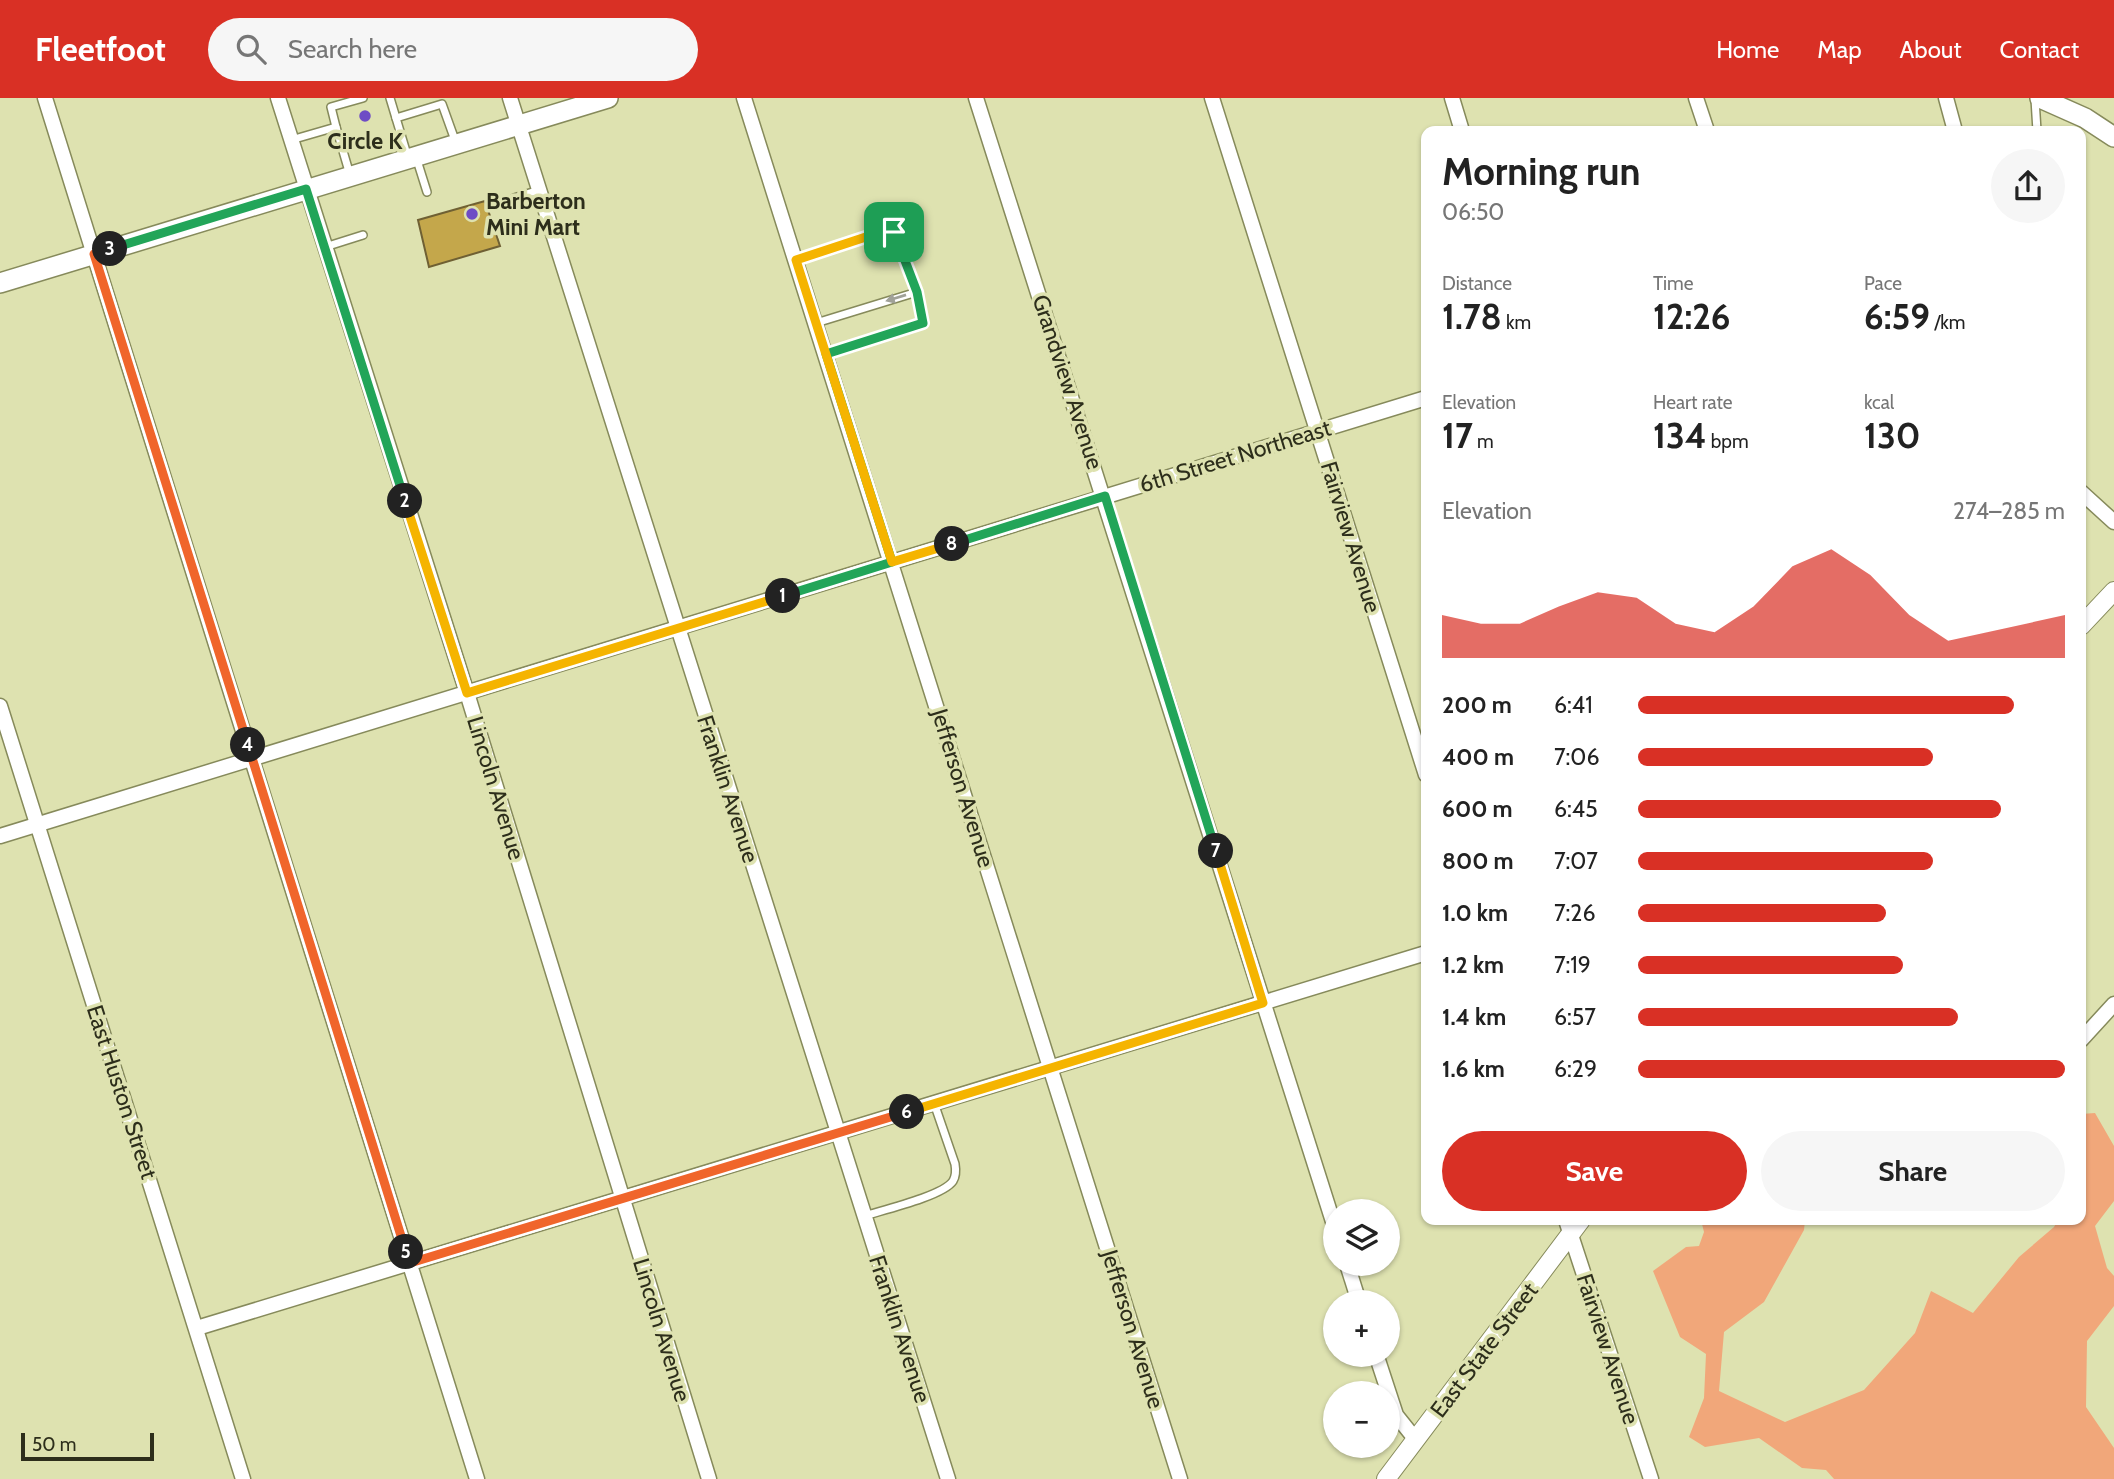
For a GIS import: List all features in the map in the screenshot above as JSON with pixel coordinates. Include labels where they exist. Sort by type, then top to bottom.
[{"type":"main road","points":[[0,283],[608,98]]},
{"type":"main road","points":[[2040,98],[2085,118],[2114,137]]},
{"type":"street","points":[[45,98],[477,1479]]},
{"type":"street","name":"Lincoln Avenue","points":[[278,98],[467,693],[709,1479]]},
{"type":"street","name":"Franklin Avenue","points":[[510,98],[947,1479]]},
{"type":"street","name":"Jefferson Avenue","points":[[744,98],[1180,1479]]},
{"type":"street","name":"Grandview Avenue","points":[[976,98],[1105,496],[1326,1199]]},
{"type":"street","name":"Fairview Avenue","points":[[1212,98],[1421,759]]},
{"type":"street","points":[[1452,98],[1460,126]]},
{"type":"street","points":[[1696,98],[1705,126]]},
{"type":"street","points":[[1945,98],[1953,126]]},
{"type":"street","name":"6th Street Northeast","points":[[0,836],[1421,400]]},
{"type":"street","points":[[2086,497],[2114,522]]},
{"type":"street","points":[[2086,621],[2114,591]]},
{"type":"street","name":"East Huston Street","points":[[0,706],[243,1479]]},
{"type":"street","points":[[197,1328],[1421,956]]},
{"type":"street","points":[[2086,1035],[2114,1004]]},
{"type":"street","name":"East State Street","points":[[1386,1479],[1571,1225]]},
{"type":"street","name":"Fairview Avenue","points":[[1572,1225],[1651,1479]]},
{"type":"street","points":[[1380,1367],[1396,1415],[1416,1440]]},
{"type":"lane","points":[[350,176],[331,107],[363,98]]},
{"type":"lane","points":[[390,98],[427,192]]},
{"type":"lane","points":[[2035,98],[2036,126]]},
{"type":"lane","points":[[396,118],[442,104],[456,144]]},
{"type":"lane","points":[[291,140],[336,127]]},
{"type":"lane","points":[[514,198],[539,190]]},
{"type":"lane","points":[[796,260],[887,230],[894,232],[901,244],[917,292],[923,323],[826,354]]},
{"type":"lane","points":[[324,247],[363,235]]},
{"type":"lane","points":[[816,323],[917,292]]},
{"type":"lane","points":[[863,1216],[938,1191],[952,1183],[956,1172],[955,1164],[934,1103]]},
{"type":"shaded area","points":[[2095,1113],[2114,1146],[2114,1201],[2095,1226],[2107,1268],[2114,1276],[2114,1306],[2087,1341],[2086,1407],[2114,1448],[2114,1479],[1834,1479],[1826,1470],[1802,1468],[1759,1438],[1705,1447],[1689,1437],[1704,1398],[1706,1354],[1680,1337],[1653,1271],[1686,1247],[1699,1246],[1704,1232],[1702,1225],[1804,1225],[1764,1302],[1724,1332],[1719,1391],[1785,1422],[1864,1390],[1915,1333],[1931,1291],[1973,1313],[2019,1257],[2055,1225],[2086,1225],[2086,1114]]},
{"type":"building","points":[[485,201],[500,246],[429,267],[418,220]]},
{"type":"place","name":"Circle K","points":[[365,116]]},
{"type":"place","name":"Barberton Mini Mart","points":[[472,214]]},
{"type":"route","points":[[894,232],[887,230],[796,260],[892,562],[1105,496],[1263,1003],[410,1263],[94,254],[306,189],[467,693],[892,562],[826,354],[923,323],[917,292],[901,244],[894,232]]}]
